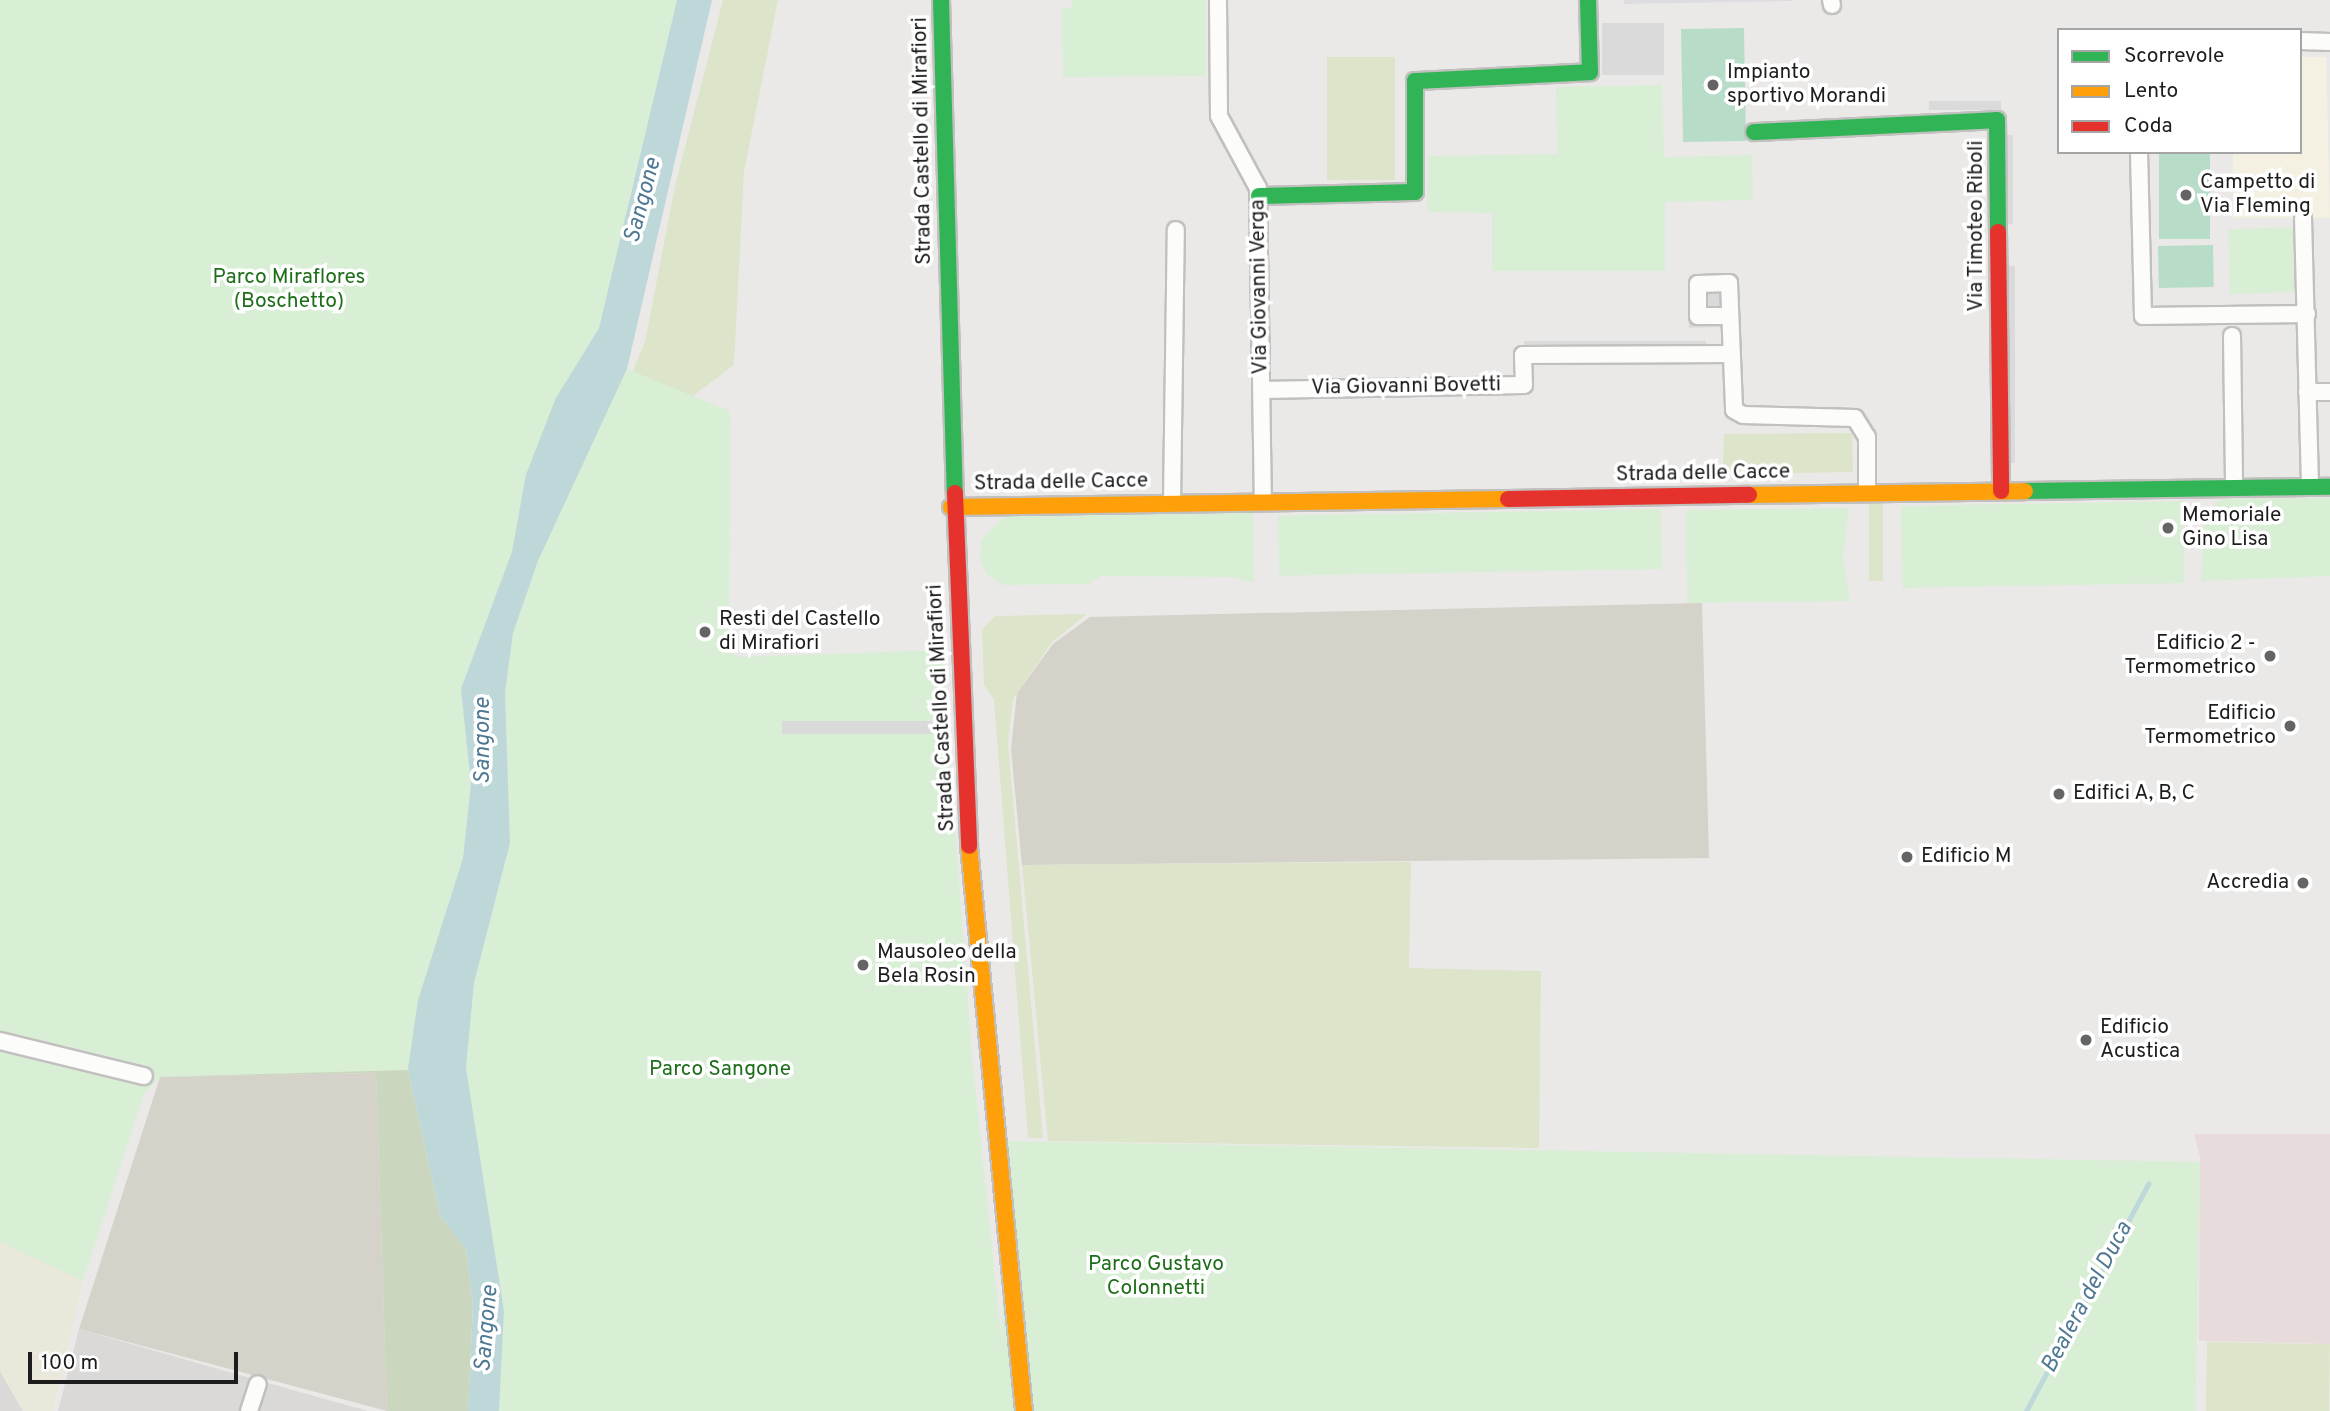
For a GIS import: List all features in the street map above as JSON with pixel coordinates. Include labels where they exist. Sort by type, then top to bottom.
[{"type":"street","name":"Strada Castello di Mirafiori","points":[[941,0],[952,513],[972,887],[1024,1411]]},
{"type":"street","name":"Via Giovanni Verga","points":[[1218,0],[1219,116],[1259,196],[1263,501]]},
{"type":"street","points":[[1259,196],[1415,192],[1415,81],[1590,72],[1588,0]]},
{"type":"street","points":[[2302,41],[2330,42]]},
{"type":"street","name":"Via Timoteo Riboli","points":[[1755,132],[1997,120],[2001,491]]},
{"type":"street","points":[[2140,154],[2143,316],[2307,314]]},
{"type":"street","points":[[2303,218],[2310,487]]},
{"type":"street","name":"Strada delle Cacce","points":[[1172,503],[1176,230]]},
{"type":"street","points":[[1730,316],[1732,404],[1738,413],[1837,414],[1861,422],[1867,493]]},
{"type":"street","points":[[2231,336],[2234,488]]},
{"type":"street","name":"Via Giovanni Bovetti","points":[[1262,390],[1524,385],[1523,355],[1730,354]]},
{"type":"street","points":[[2307,392],[2330,392]]},
{"type":"street","name":"Strada delle Cacce","points":[[952,513],[1263,501],[2330,487]]},
{"type":"street","points":[[0,1041],[144,1076]]},
{"type":"street","points":[[249,1411],[258,1384]]},
{"type":"shaded area","points":[[1624,0],[1793,0],[1793,1],[1624,4]]},
{"type":"shaded area","points":[[1602,23],[1664,23],[1664,75],[1602,75]]},
{"type":"shaded area","points":[[2302,57],[2326,57],[2330,218],[2233,218],[2233,154],[2302,154]]},
{"type":"shaded area","points":[[1929,101],[2001,101],[2001,110],[1929,110]]},
{"type":"shaded area","points":[[2002,135],[2013,135],[2013,224],[2002,224]]},
{"type":"shaded area","points":[[2003,266],[2015,266],[2015,463],[2003,463]]},
{"type":"shaded area","points":[[1729,283],[1730,327],[1689,328],[1688,284]]},
{"type":"shaded area","points":[[1524,341],[1706,341],[1706,351],[1524,351]]},
{"type":"shaded area","points":[[1702,603],[1709,858],[1022,865],[1011,749],[1017,693],[1053,644],[1090,617]]},
{"type":"shaded area","points":[[782,721],[945,721],[945,734],[782,734]]},
{"type":"shaded area","points":[[376,1073],[387,1411],[79,1329],[160,1077]]},
{"type":"shaded area","points":[[2194,1134],[2330,1134],[2330,1344],[2199,1341],[2200,1157]]},
{"type":"shaded area","points":[[0,1242],[83,1281],[53,1411],[23,1411],[0,1371]]},
{"type":"shaded area","points":[[79,1329],[257,1380],[368,1411],[58,1411]]},
{"type":"shaded area","points":[[0,1371],[23,1411],[0,1411]]},
{"type":"green space","name":"Parco Miraflores (Boschetto)","points":[[0,0],[677,0],[599,328],[556,398],[526,475],[512,552],[461,689],[471,783],[463,858],[418,1001],[408,1070],[160,1077],[144,1094],[83,1281],[0,1242]]},
{"type":"green space","points":[[723,0],[778,0],[744,172],[734,365],[681,405],[613,417],[645,342],[675,186]]},
{"type":"green space","points":[[1072,0],[1206,0],[1206,76],[1063,77],[1062,8],[1071,8]]},
{"type":"green space","name":"Impianto sportivo Morandi","points":[[1744,28],[1746,141],[1683,142],[1681,29]]},
{"type":"green space","points":[[1327,57],[1395,57],[1395,180],[1327,180]]},
{"type":"green space","points":[[1662,85],[1664,157],[1752,155],[1753,200],[1665,202],[1665,271],[1492,271],[1492,213],[1427,212],[1428,156],[1557,154],[1556,87]]},
{"type":"green space","name":"Campetto di Via Fleming","points":[[2159,154],[2210,154],[2210,239],[2159,239]]},
{"type":"green space","points":[[2293,227],[2295,292],[2230,294],[2228,229]]},
{"type":"green space","name":"Campetto di Via Fleming","points":[[2213,245],[2214,287],[2159,288],[2158,246]]},
{"type":"green space","name":"Parco Sangone","points":[[627,369],[730,411],[729,652],[740,657],[942,650],[972,1057],[1009,1411],[499,1411],[504,1311],[466,1068],[474,983],[510,843],[505,693],[513,633],[538,561]]},
{"type":"green space","points":[[565,383],[526,475],[512,552],[461,689],[471,783],[445,924],[408,1070],[440,1215],[466,1250],[473,1305],[468,1411],[387,1411],[376,1073],[160,1077],[404,607]]},
{"type":"green space","points":[[1852,433],[1853,472],[1728,474],[1723,464],[1724,434]]},
{"type":"green space","points":[[2330,498],[2330,576],[2201,581],[2205,513],[2221,499]]},
{"type":"green space","points":[[2183,501],[2184,583],[1902,588],[1901,506]]},
{"type":"green space","points":[[1869,503],[1883,503],[1883,581],[1869,581]]},
{"type":"green space","points":[[1849,508],[1843,558],[1850,601],[1687,603],[1686,510]]},
{"type":"green space","points":[[1661,509],[1662,569],[1279,576],[1278,516]]},
{"type":"green space","points":[[1253,510],[1254,583],[1233,577],[1101,576],[1088,584],[1003,585],[987,575],[980,560],[981,540],[1006,515]]},
{"type":"green space","points":[[1087,614],[1052,642],[1013,699],[1008,743],[1043,1138],[1028,1138],[994,700],[984,685],[982,630],[995,616]]},
{"type":"green space","points":[[1411,862],[1409,968],[1541,971],[1539,1148],[1048,1141],[1022,865]]},
{"type":"green space","name":"Parco Gustavo Colonnetti","points":[[1005,1141],[2200,1162],[2195,1411],[1000,1411]]},
{"type":"green space","points":[[2207,1342],[2330,1344],[2329,1411],[2206,1411]]},
{"type":"water","name":"Sangone","points":[[677,0],[712,0],[627,369],[538,561],[513,633],[505,693],[510,843],[474,983],[466,1068],[504,1311],[499,1411],[468,1411],[473,1305],[466,1250],[440,1215],[408,1070],[418,1001],[463,858],[471,783],[461,689],[512,552],[526,475],[556,398],[599,328]]},
{"type":"waterway","name":"Bealera del Duca","points":[[2026,1411],[2148,1184]]},
{"type":"traffic: fast","points":[[941,0],[955,493]]},
{"type":"traffic: fast","points":[[1259,196],[1415,192],[1415,81],[1590,72],[1588,0]]},
{"type":"traffic: fast","points":[[1754,132],[1997,120],[1998,232]]},
{"type":"traffic: fast","points":[[2025,491],[2330,487]]},
{"type":"traffic: slow","points":[[1749,495],[2025,491]]},
{"type":"traffic: slow","points":[[951,507],[1508,499]]},
{"type":"traffic: slow","points":[[969,846],[1024,1411]]},
{"type":"traffic: jam","points":[[1998,232],[2001,491]]},
{"type":"traffic: jam","points":[[955,493],[969,846]]},
{"type":"traffic: jam","points":[[1508,499],[1749,495]]},
{"type":"place","name":"Impianto sportivo Morandi","points":[[1713,85]]},
{"type":"place","name":"Campetto di Via Fleming","points":[[2186,195]]},
{"type":"place","name":"Memoriale Gino Lisa","points":[[2168,528]]},
{"type":"place","name":"Resti del Castello di Mirafiori","points":[[705,632]]},
{"type":"place","name":"Edificio 2 - Termometrico","points":[[2270,656]]},
{"type":"place","name":"Edificio Termometrico","points":[[2290,726]]},
{"type":"place","name":"Edifici A, B, C","points":[[2059,794]]},
{"type":"place","name":"Edificio M","points":[[1907,857]]},
{"type":"place","name":"Accredia","points":[[2303,883]]},
{"type":"place","name":"Mausoleo della Bela Rosin","points":[[863,965]]},
{"type":"place","name":"Edificio Acustica","points":[[2086,1040]]}]
